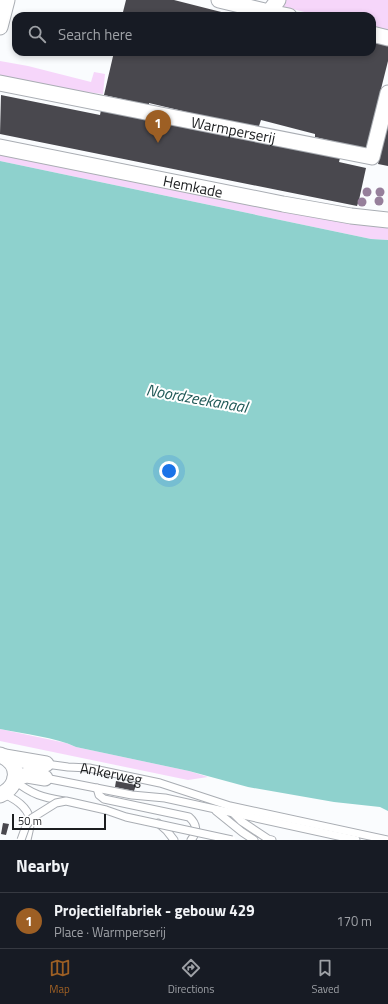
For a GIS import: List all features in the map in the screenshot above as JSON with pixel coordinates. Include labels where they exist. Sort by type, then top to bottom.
[{"type":"street","points":[[0,27],[8,0]]},
{"type":"street","points":[[219,0],[274,6],[283,12]]},
{"type":"street","points":[[376,35],[388,38]]},
{"type":"street","name":"Warmperserij","points":[[0,83],[372,157],[388,94]]},
{"type":"street","name":"Hemkade","points":[[0,147],[283,204],[351,216],[388,220]]},
{"type":"street","name":"Ankerweg","points":[[2,756],[46,771]]},
{"type":"street","name":"Ankerweg","points":[[2,756],[13,766],[15,779],[46,771]]},
{"type":"street","points":[[2,794],[11,787],[15,779]]},
{"type":"lane","name":"Ankerweg","points":[[46,771],[68,767],[89,768],[160,783],[215,801],[231,810],[356,840]]},
{"type":"lane","name":"Ankerweg","points":[[46,771],[97,788],[132,795],[165,798],[214,809],[231,810],[388,840]]},
{"type":"lane","points":[[15,779],[26,790],[38,796],[150,820],[162,826],[174,840]]},
{"type":"lane","name":"Ankerweg","points":[[97,788],[99,795],[104,800],[189,817],[196,824],[196,833],[191,840]]},
{"type":"lane","points":[[2,794],[14,798],[26,811],[30,822],[27,840]]},
{"type":"lane","points":[[21,840],[26,826],[32,818],[56,803],[66,801],[106,810],[126,817],[232,840]]},
{"type":"lane","points":[[214,809],[211,805],[215,801]]},
{"type":"lane","name":"Ankerweg","points":[[214,809],[254,840]]},
{"type":"lane","name":"Ankerweg","points":[[231,810],[241,821],[268,839],[272,840]]},
{"type":"shaded area","points":[[286,0],[388,0],[388,34],[376,31],[376,12],[304,12],[281,6]]},
{"type":"shaded area","points":[[0,61],[28,66],[91,82],[94,72],[105,74],[103,94],[86,92],[84,96],[0,78]]},
{"type":"shaded area","points":[[0,149],[388,223],[388,240],[371,239],[0,161]]},
{"type":"shaded area","points":[[0,729],[189,771],[208,777],[188,780],[0,741]]},
{"type":"water","name":"Noordzeekanaal","points":[[0,161],[371,239],[388,240],[388,811],[380,807],[334,802],[248,787],[189,771],[76,747],[49,738],[0,729]]},
{"type":"building","points":[[126,0],[174,0],[221,12],[123,12]]},
{"type":"building","points":[[376,39],[388,42],[388,61],[366,149],[315,137],[315,134],[261,120],[258,129],[149,103],[149,105],[104,95],[113,56],[376,56]]},
{"type":"building","points":[[1,95],[100,115],[101,110],[340,158],[339,162],[366,168],[359,200],[357,206],[0,134]]},
{"type":"building","points":[[388,123],[388,166],[378,164]]},
{"type":"building","points":[[116,781],[136,785],[134,791],[115,787]]},
{"type":"building","points":[[3,823],[9,824],[6,835],[1,834]]},
{"type":"place","name":"Projectielfabriek - gebouw 429","points":[[158,143]]}]
